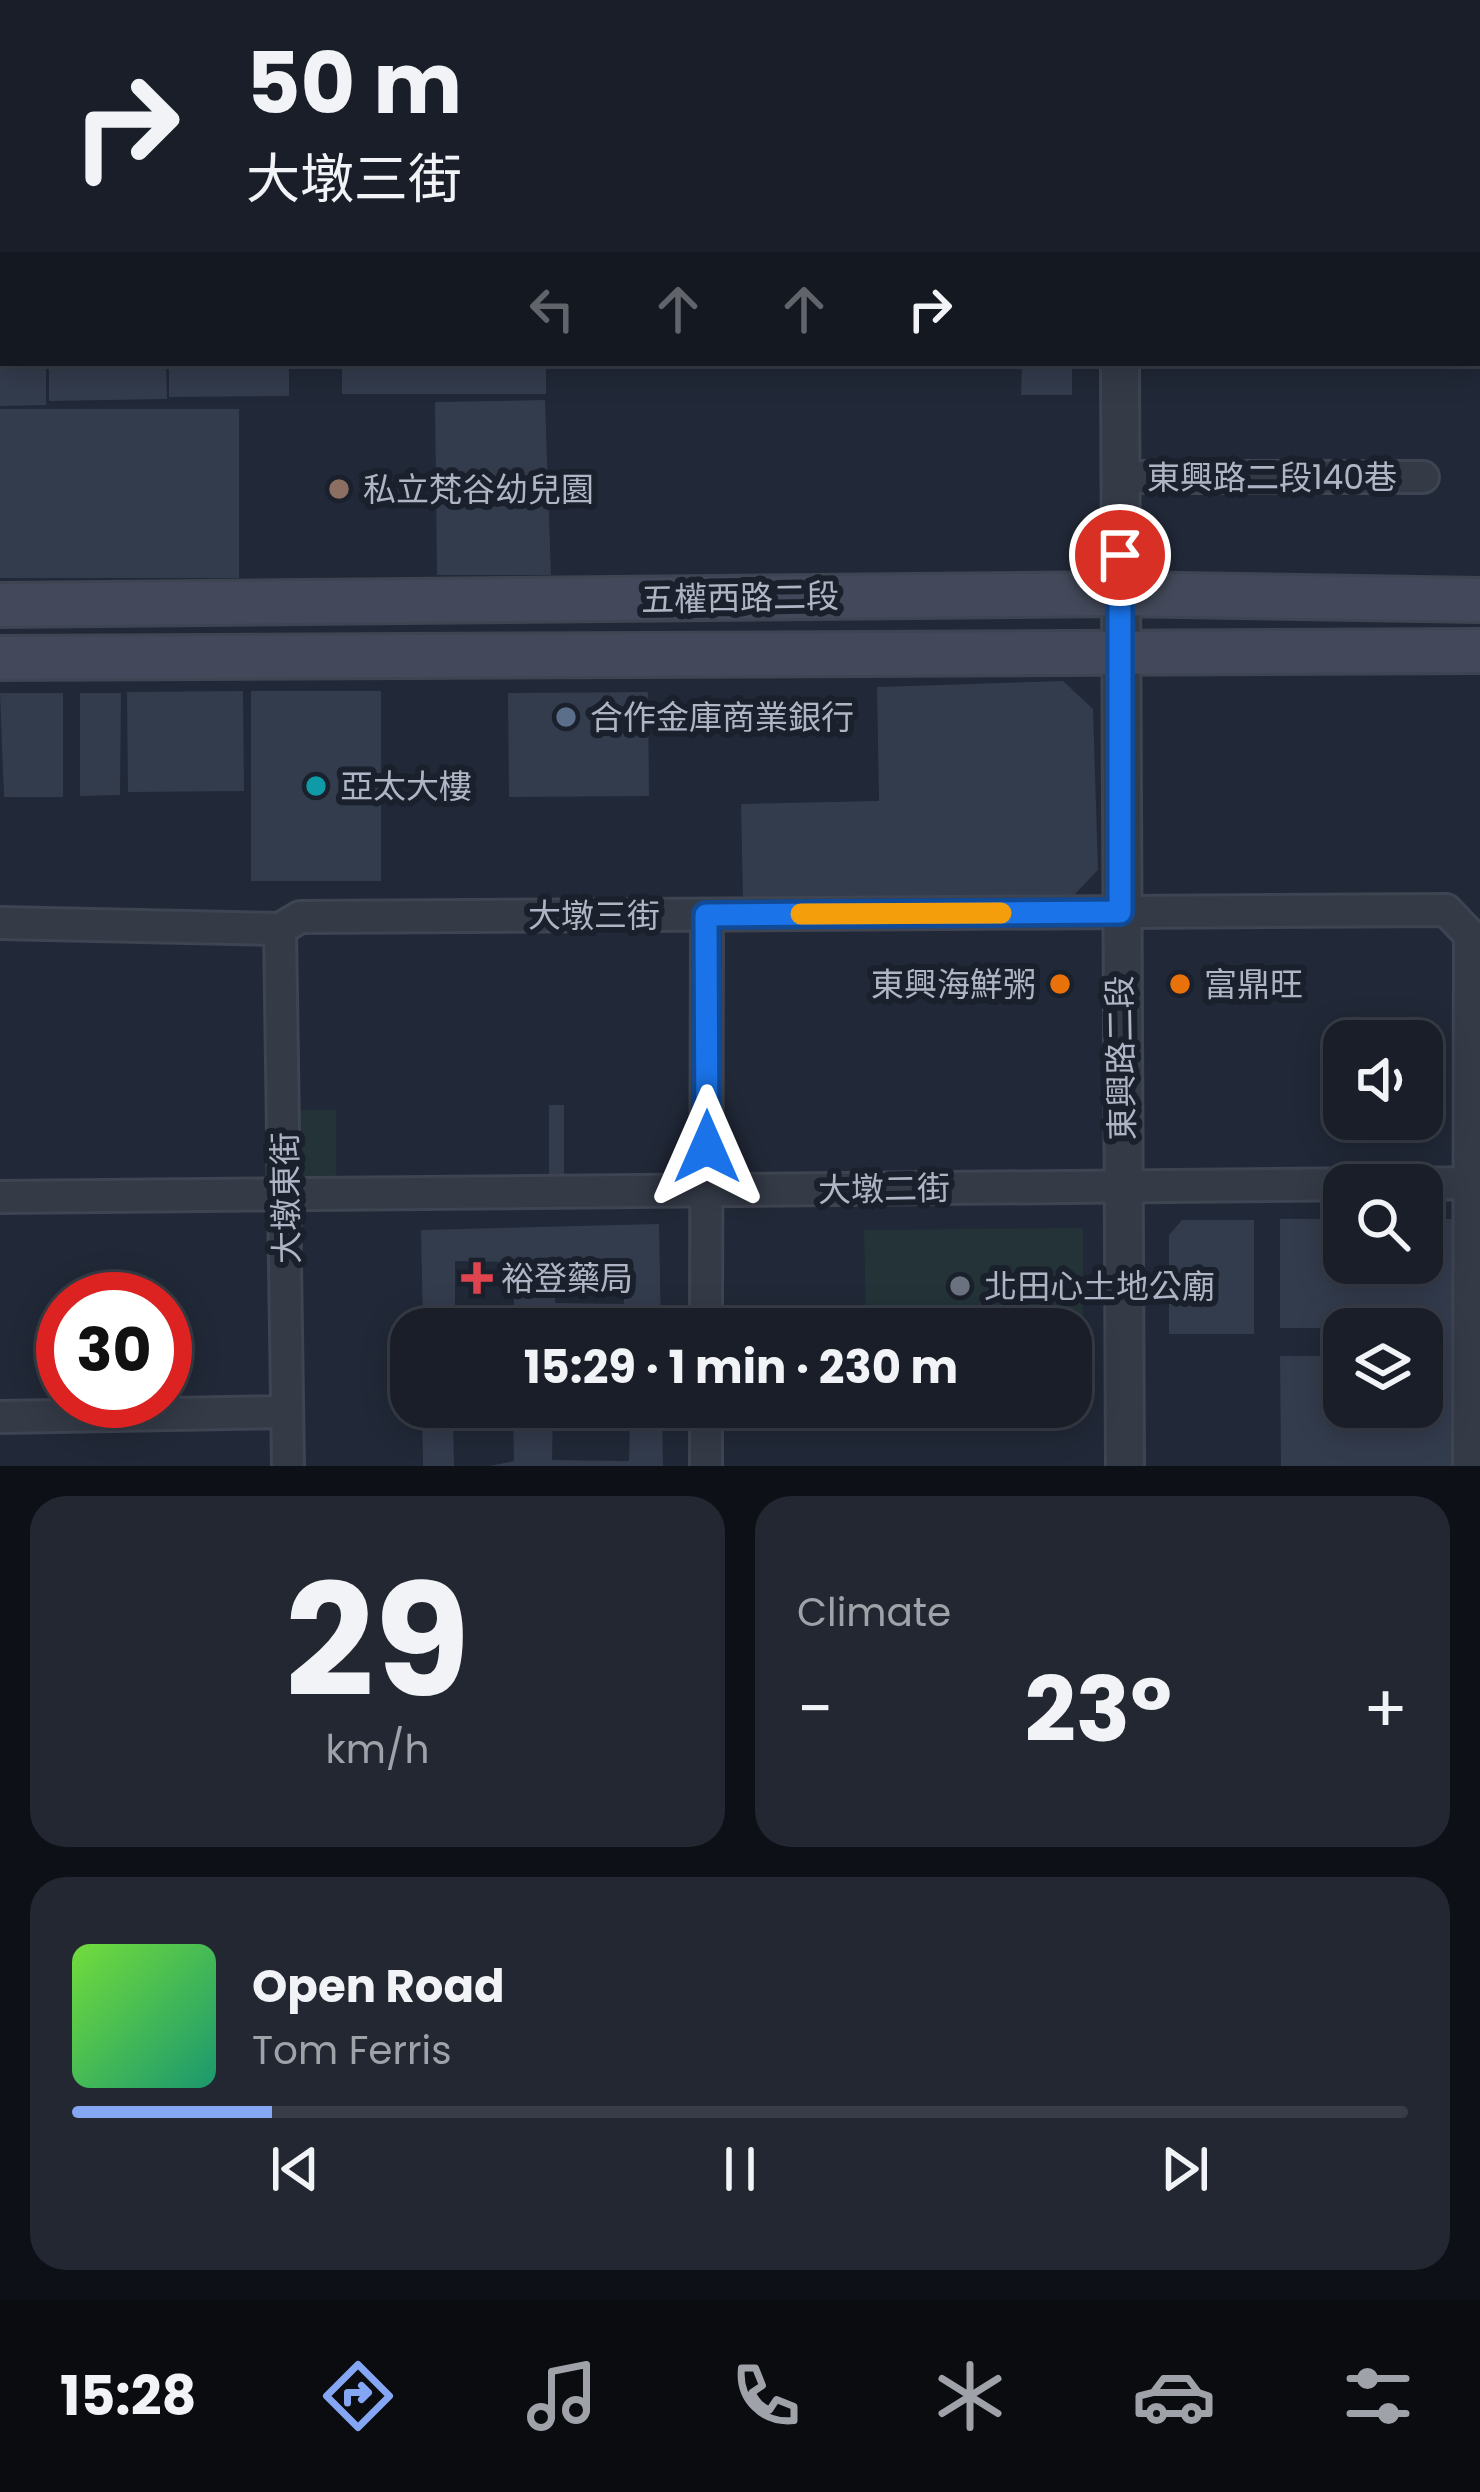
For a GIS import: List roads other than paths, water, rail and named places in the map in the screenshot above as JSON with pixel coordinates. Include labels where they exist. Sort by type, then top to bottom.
[{"type":"main road","name":"五權西路二段","points":[[0,605],[1119,594],[1480,600]]},
{"type":"main road","name":"五權西路二段","points":[[0,658],[1480,651]]},
{"type":"street","name":"東興路二段","points":[[1120,366],[1125,1466]]},
{"type":"street","name":"東興路二段140巷","points":[[1120,477],[1424,477]]},
{"type":"street","name":"大墩三街","points":[[0,923],[280,929],[300,917],[1446,910],[1470,934],[1476,1183]]},
{"type":"street","points":[[706,915],[706,1308]]},
{"type":"street","name":"大墩東街","points":[[280,929],[288,1466]]},
{"type":"street","points":[[1469,1466],[1476,1183]]},
{"type":"street","name":"大墩二街","points":[[0,1197],[1476,1183]]},
{"type":"street","points":[[0,1417],[286,1412]]},
{"type":"street","points":[[706,1428],[706,1466]]},
{"type":"place","name":"私立梵谷幼兒園","points":[[339,489]]},
{"type":"place","name":"合作金庫商業銀行","points":[[566,717]]},
{"type":"place","name":"亞太大樓","points":[[316,786]]},
{"type":"place","name":"東興海鮮粥","points":[[1060,984]]},
{"type":"place","name":"富鼎旺","points":[[1180,984]]},
{"type":"place","name":"裕登藥局","points":[[477,1278]]},
{"type":"place","name":"北田心土地公廟","points":[[960,1286]]}]
